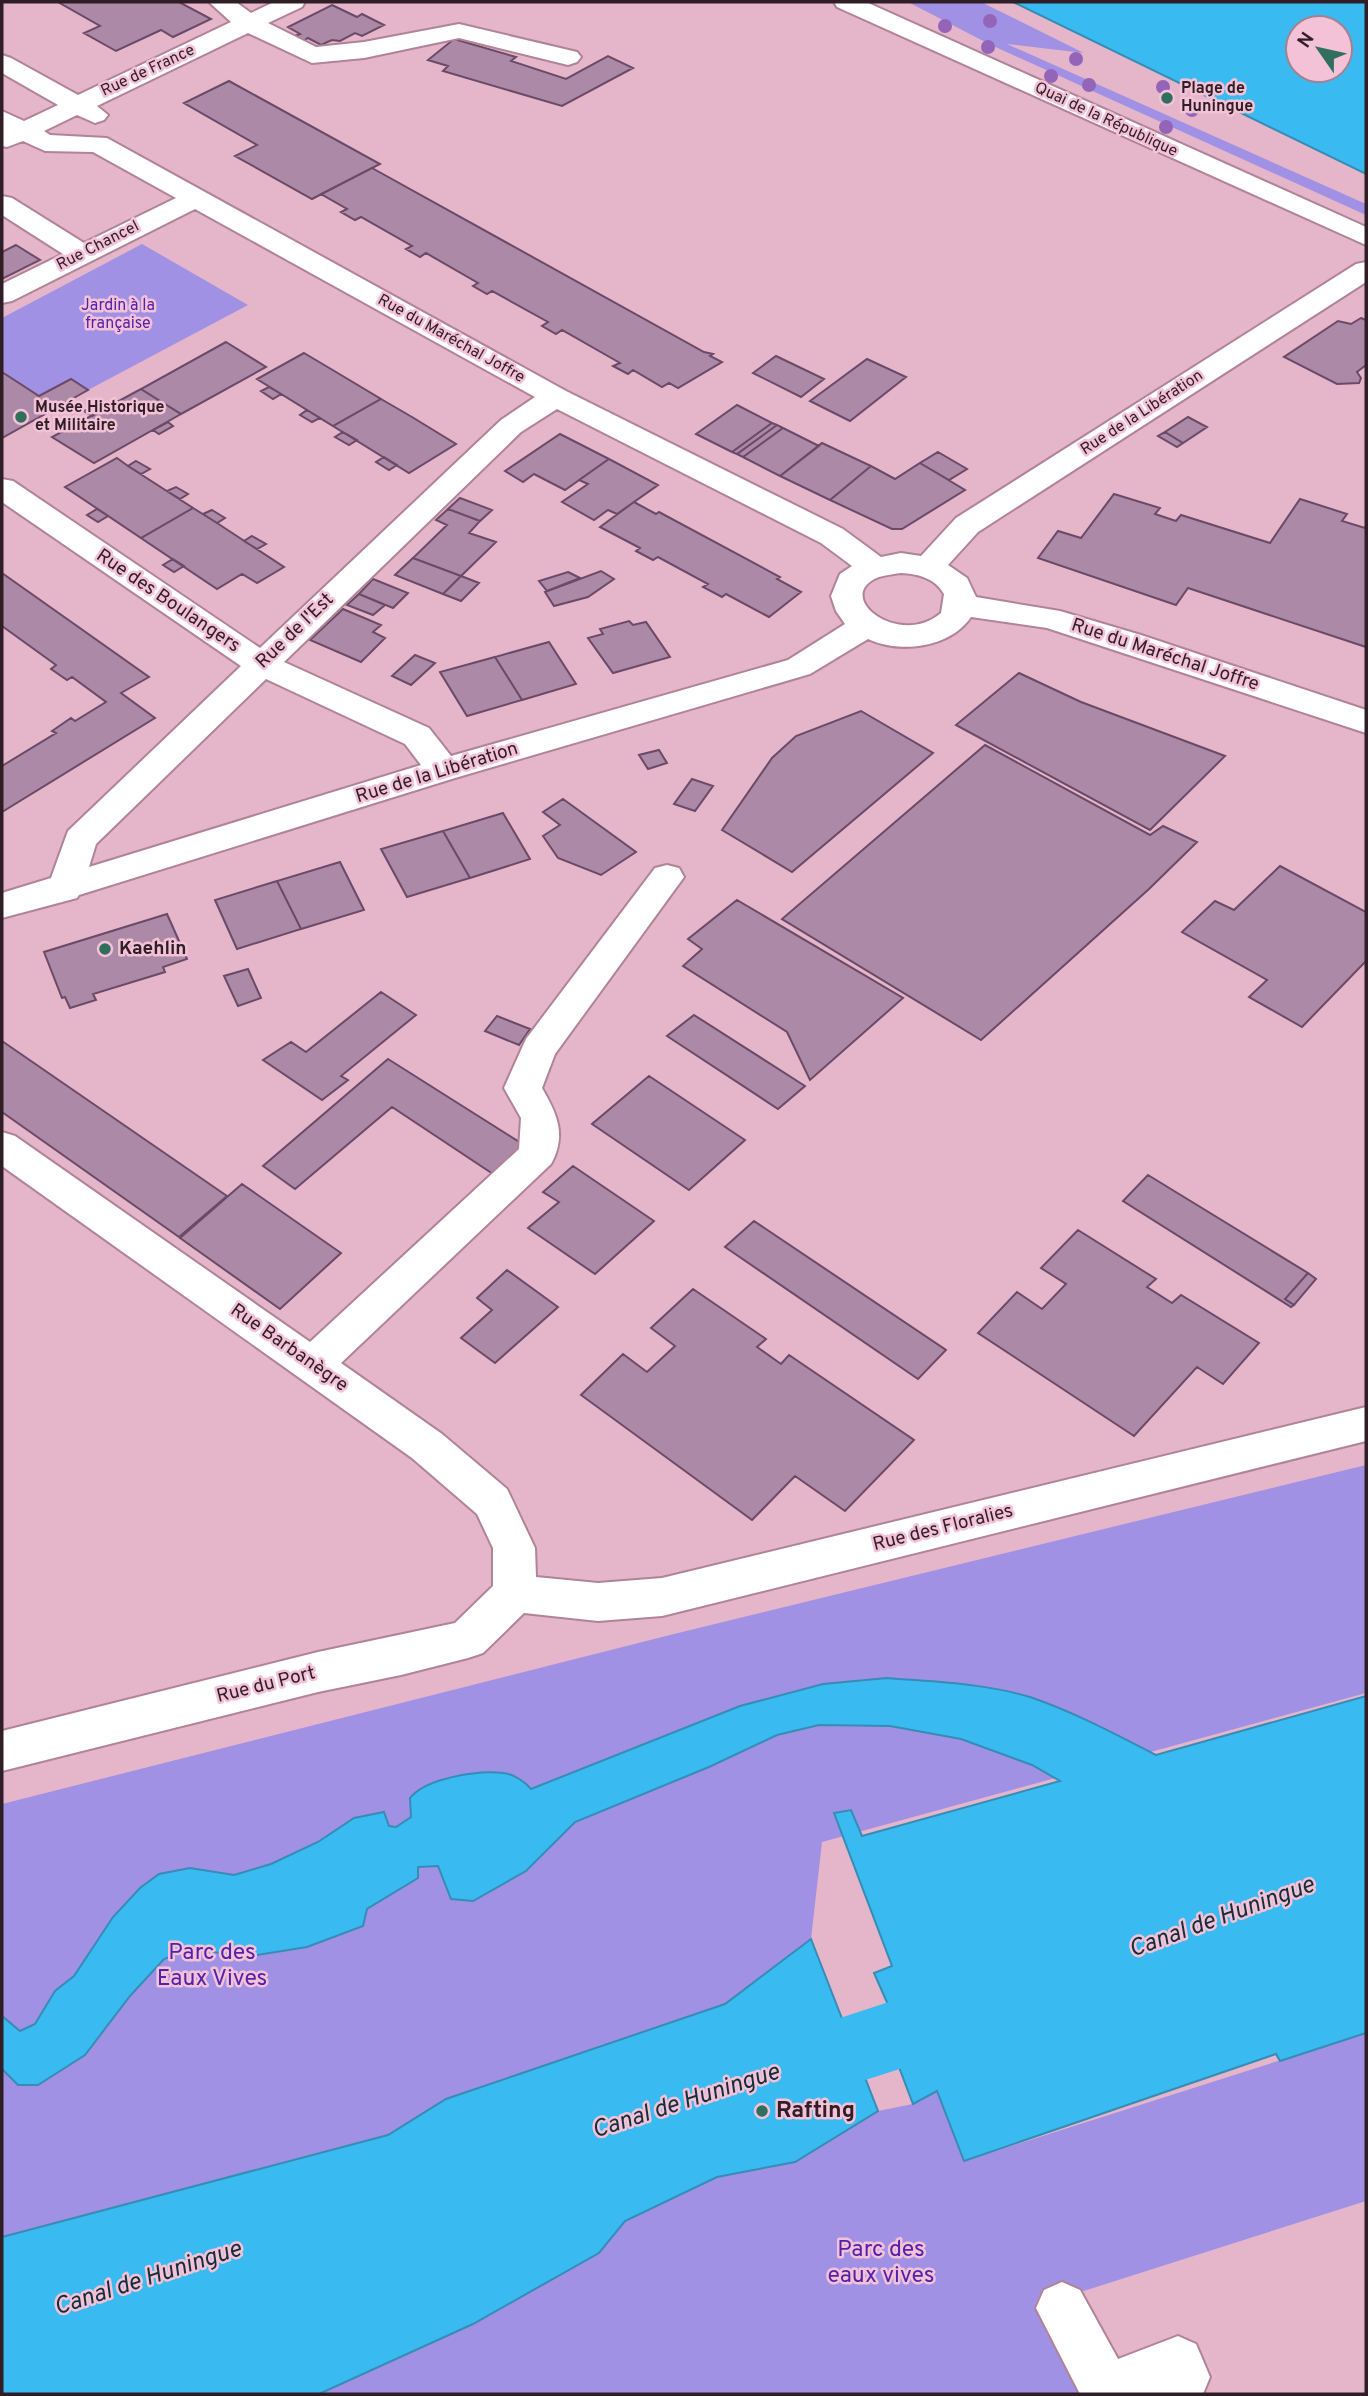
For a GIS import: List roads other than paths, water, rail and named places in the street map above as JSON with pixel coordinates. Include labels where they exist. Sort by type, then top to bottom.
[{"type":"street","points":[[221,2],[248,23],[312,55],[364,50],[459,31],[568,57]]},
{"type":"street","name":"Rue de France","points":[[9,130],[77,105],[293,2]]},
{"type":"street","name":"Quai de la République","points":[[846,2],[1366,237]]},
{"type":"street","points":[[2,63],[96,116],[98,144]]},
{"type":"street","name":"Rue du Maréchal Joffre","points":[[9,130],[45,143],[98,144],[556,397],[832,536],[874,567]]},
{"type":"street","name":"Rue Chancel","points":[[2,295],[194,199]]},
{"type":"street","points":[[2,204],[83,254]]},
{"type":"street","name":"Rue de la Libération","points":[[929,567],[967,525],[1366,270]]},
{"type":"street","name":"Rue de l'Est","points":[[65,889],[79,839],[510,426],[556,397]]},
{"type":"street","name":"Rue des Boulangers","points":[[2,488],[261,664],[418,736],[443,770]]},
{"type":"street","points":[[901,562],[929,567],[950,579],[961,596],[956,616],[947,625],[916,636],[880,633],[865,626],[846,606],[850,583],[874,567],[901,562]]},
{"type":"street","name":"Rue du Maréchal Joffre","points":[[960,605],[1049,618],[1130,642],[1366,722]]},
{"type":"street","name":"Rue de la Libération","points":[[2,906],[65,889],[443,770],[799,667],[865,626]]},
{"type":"street","points":[[312,1365],[538,1154],[540,1118],[523,1088],[538,1049],[667,877]]},
{"type":"street","name":"Rue Barbanègre","points":[[2,1146],[427,1446],[492,1502],[514,1548],[515,1593]]},
{"type":"street","name":"Rue des Floralies","points":[[515,1593],[598,1602],[662,1597],[1366,1424]]},
{"type":"street","name":"Rue du Port","points":[[2,1751],[318,1672],[401,1656],[468,1639],[515,1593]]},
{"type":"street","points":[[1062,2308],[1106,2390],[1178,2362],[1184,2377]]},
{"type":"water","points":[[1013,2],[1366,2],[1366,174]]},
{"type":"water","points":[[887,1678],[1013,1692],[1078,1716],[1156,1755],[1366,1696],[1366,2033],[1280,2061],[1276,2054],[964,2161],[937,2091],[913,2104],[894,2054],[920,2048],[909,2011],[893,2016],[874,1973],[892,1966],[834,1813],[851,1810],[862,1836],[1060,1781],[1032,1765],[961,1739],[890,1726],[819,1725],[777,1735],[709,1767],[575,1822],[526,1871],[473,1901],[451,1899],[438,1866],[418,1867],[418,1878],[367,1909],[363,1926],[307,1947],[239,1958],[195,1947],[164,1959],[130,1996],[85,2055],[38,2085],[18,2085],[2,2069],[2,2016],[20,2031],[35,2024],[55,1991],[74,1976],[113,1917],[140,1888],[159,1874],[190,1868],[234,1875],[271,1864],[318,1842],[354,1818],[384,1812],[389,1826],[396,1827],[411,1817],[410,1798],[428,1785],[453,1777],[503,1773],[519,1779],[531,1789],[740,1706],[823,1684]]},
{"type":"water","points":[[811,1939],[878,2111],[795,2162],[717,2177],[625,2221],[599,2253],[473,2324],[319,2394],[2,2394],[2,2237],[388,2135],[446,2099],[725,2004]]},
{"type":"waterway","name":"Canal de Huningue","points":[[778,2072],[989,2004]]},
{"type":"place","name":"Plage de Huningue","points":[[1167,98]]},
{"type":"place","name":"Musée Historique et Militaire","points":[[21,417]]},
{"type":"place","name":"Kaehlin","points":[[105,949]]},
{"type":"place","name":"Rafting","points":[[762,2111]]},
{"type":"park label","name":"Jardin à la française","points":[[118,315]]},
{"type":"park label","name":"Parc des Eaux Vives","points":[[212,1966]]},
{"type":"park label","name":"Parc des eaux vives","points":[[881,2263]]}]
